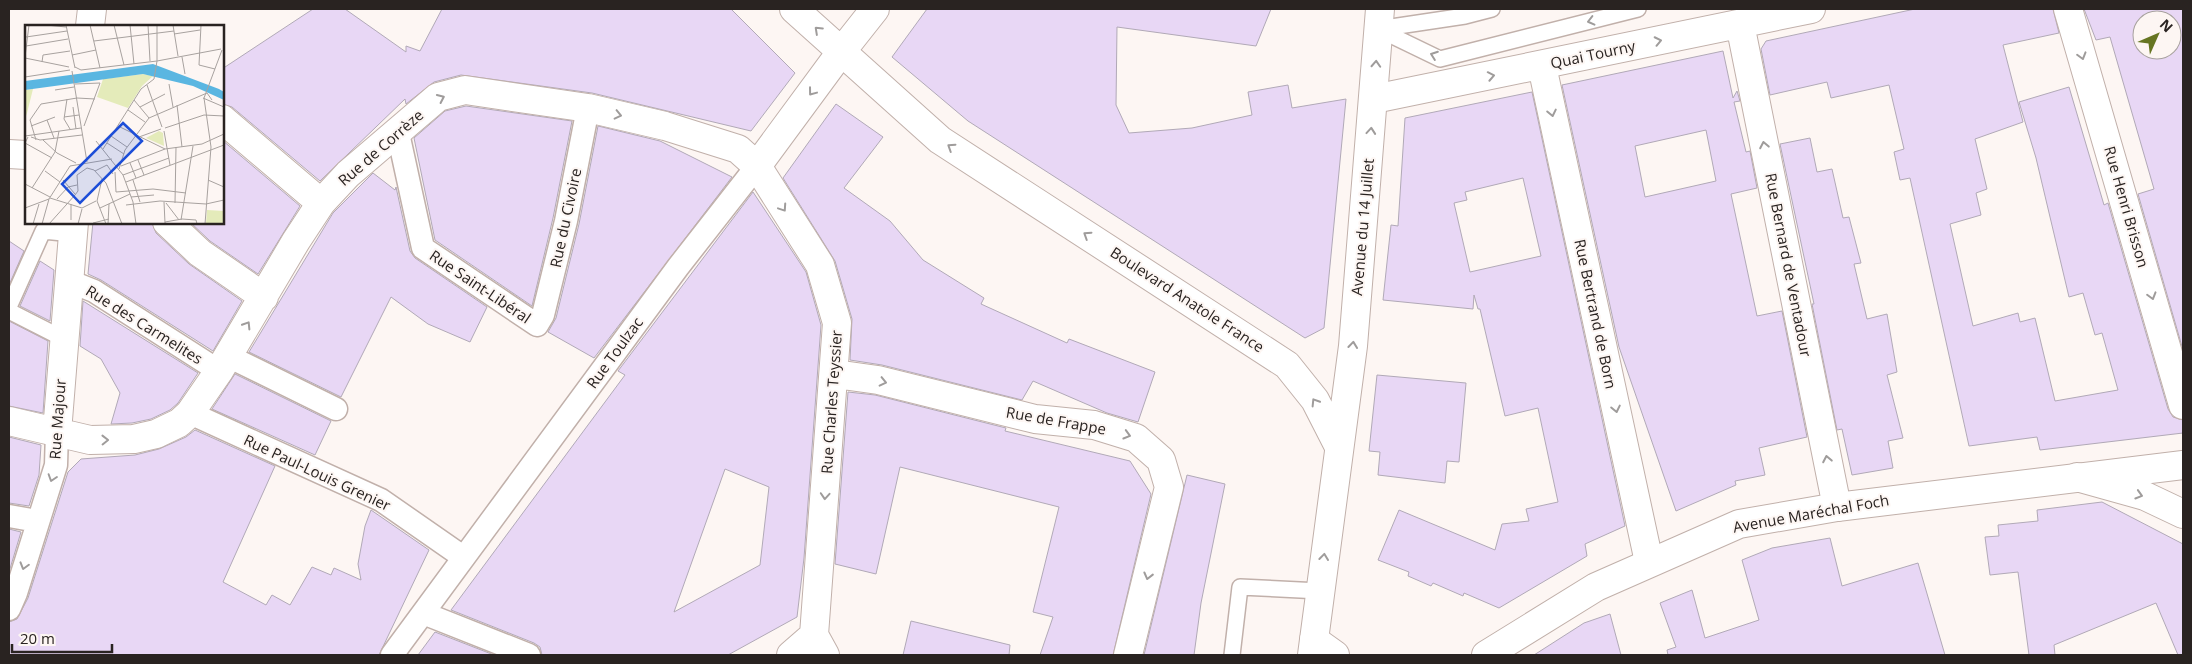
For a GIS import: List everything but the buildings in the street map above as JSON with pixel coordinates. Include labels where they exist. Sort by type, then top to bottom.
[{"type":"street","points":[[90,25],[92,9]]},
{"type":"street","name":"Boulevard Anatole France","points":[[794,9],[940,140],[1287,366],[1315,400],[1338,445]]},
{"type":"street","name":"Rue Toulzac","points":[[392,655],[678,267],[875,9]]},
{"type":"street","name":"Quai Tourny","points":[[1374,99],[1542,66],[1811,9]]},
{"type":"street","name":"Rue Henri Brisson","points":[[2068,9],[2183,405]]},
{"type":"street","name":"Avenue du 14 Juillet","points":[[1338,445],[1353,346],[1379,19]]},
{"type":"street","name":"Rue Bernard de Ventadour","points":[[1740,24],[1837,507]]},
{"type":"street","name":"Rue Bertrand de Born","points":[[1542,66],[1648,562]]},
{"type":"street","name":"Rue de Corrèze","points":[[9,421],[90,440],[134,440],[156,434],[178,423],[190,413],[223,364],[296,241],[321,203],[348,174],[438,97],[464,90],[588,108],[665,126],[738,149],[757,166]]},
{"type":"street","name":"Rue du Civoire","points":[[536,324],[543,315],[566,221],[588,108]]},
{"type":"street","points":[[224,120],[321,203]]},
{"type":"street","name":"Rue Saint-Libéral","points":[[398,133],[423,248],[536,324]]},
{"type":"street","points":[[9,154],[25,155]]},
{"type":"street","name":"Rue Charles Teyssier","points":[[757,166],[820,265],[837,322],[820,645]]},
{"type":"street","points":[[169,224],[200,253],[264,297]]},
{"type":"street","name":"Rue Majour","points":[[9,609],[16,593],[56,465],[73,228]]},
{"type":"street","name":"Rue des Carmelites","points":[[69,281],[94,291],[223,364],[336,409]]},
{"type":"street","name":"Rue de Frappe","points":[[835,374],[878,380],[1035,419],[1094,426],[1136,438],[1161,460],[1169,487],[1128,655]]},
{"type":"street","name":"Rue Paul-Louis Grenier","points":[[190,413],[381,500],[463,557]]},
{"type":"street","points":[[1320,650],[1320,591],[1338,445]]},
{"type":"street","name":"Avenue Maréchal Foch","points":[[1486,655],[1596,586],[1738,524],[1837,507],[2183,465]]},
{"type":"street","name":"Avenue Maréchal Foch","points":[[2076,477],[2145,496],[2183,514]]},
{"type":"street","points":[[9,516],[37,521]]},
{"type":"street","points":[[423,613],[529,655]]},
{"type":"street","points":[[791,655],[820,645]]},
{"type":"lane","points":[[1379,19],[1465,16],[1489,9]]},
{"type":"lane","points":[[1379,19],[1440,59],[1638,9]]},
{"type":"lane","points":[[64,339],[9,309],[43,231],[73,228]]},
{"type":"lane","points":[[1232,655],[1240,587],[1320,591]]}]
